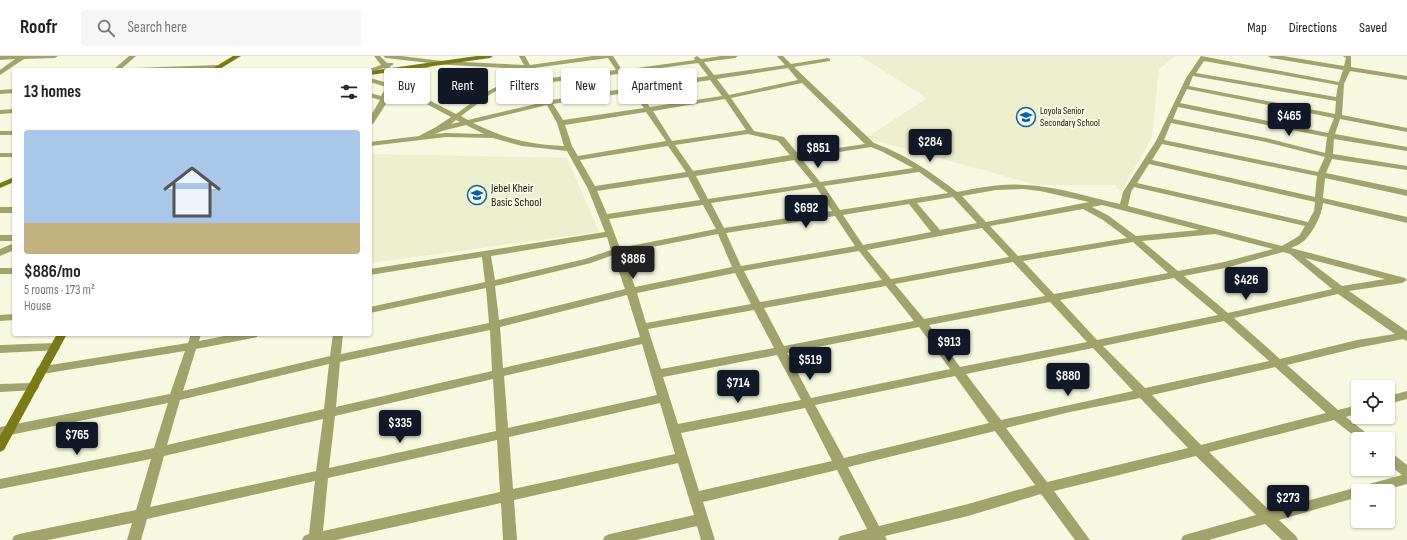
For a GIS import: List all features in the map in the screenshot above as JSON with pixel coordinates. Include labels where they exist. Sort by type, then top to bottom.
[{"type":"main road","points":[[215,68],[238,56]]},
{"type":"main road","points":[[388,68],[430,65],[490,56]]},
{"type":"main road","points":[[372,72],[384,69]]},
{"type":"main road","points":[[1,185],[12,180]]},
{"type":"main road","points":[[0,447],[5,431],[33,387],[61,336]]},
{"type":"street","points":[[0,58],[55,56]]},
{"type":"street","points":[[118,68],[132,56]]},
{"type":"street","points":[[377,56],[388,68],[422,56]]},
{"type":"street","points":[[386,56],[408,60],[516,68]]},
{"type":"street","points":[[522,56],[530,68]]},
{"type":"street","points":[[537,68],[607,56]]},
{"type":"street","points":[[610,56],[618,69]]},
{"type":"street","points":[[644,68],[697,59],[735,56]]},
{"type":"street","points":[[780,56],[803,82],[871,146]]},
{"type":"street","points":[[1271,56],[1407,78]]},
{"type":"street","points":[[657,374],[1225,265],[1287,250],[1302,238],[1318,211],[1321,175],[1330,156],[1331,136],[1338,116],[1341,84],[1347,69],[1349,57],[1346,56]]},
{"type":"street","points":[[0,74],[24,57]]},
{"type":"street","points":[[1122,207],[1127,192],[1160,141],[1170,121],[1176,104],[1203,57],[1341,84]]},
{"type":"street","points":[[697,59],[727,97],[751,132]]},
{"type":"street","points":[[697,80],[715,81],[790,67],[820,59],[828,60]]},
{"type":"street","points":[[423,68],[430,65]]},
{"type":"street","points":[[372,70],[384,68]]},
{"type":"street","points":[[553,80],[618,72]]},
{"type":"street","points":[[0,74],[12,74]]},
{"type":"street","points":[[1192,74],[1340,100]]},
{"type":"street","points":[[372,80],[384,81]]},
{"type":"street","points":[[561,123],[727,97],[803,82]]},
{"type":"street","points":[[1185,87],[1407,130]]},
{"type":"street","points":[[421,138],[438,129],[496,89]]},
{"type":"street","points":[[0,92],[12,92]]},
{"type":"street","points":[[553,102],[618,92]]},
{"type":"street","points":[[372,96],[383,99],[382,104],[372,119]]},
{"type":"street","points":[[430,102],[495,136],[535,147],[569,149]]},
{"type":"street","points":[[438,129],[543,104]]},
{"type":"street","points":[[548,104],[561,123],[569,149],[592,189],[632,291],[708,540]]},
{"type":"street","points":[[644,104],[690,174],[878,536]]},
{"type":"street","points":[[1176,104],[1331,136],[1407,149]]},
{"type":"street","points":[[0,112],[12,111]]},
{"type":"street","points":[[1170,121],[1266,140],[1330,156],[1407,168]]},
{"type":"street","points":[[575,159],[671,143],[751,132],[781,139],[818,184],[861,248],[890,282],[922,324],[1083,540]]},
{"type":"street","points":[[0,133],[12,133]]},
{"type":"street","points":[[372,144],[460,134],[495,136]]},
{"type":"street","points":[[1160,141],[1407,193]]},
{"type":"street","points":[[592,189],[871,146],[886,150],[921,169],[956,195],[1050,298],[1198,450],[1291,540]]},
{"type":"street","points":[[0,155],[12,155]]},
{"type":"street","points":[[1148,161],[1407,220]]},
{"type":"street","points":[[604,217],[818,184],[857,180],[921,169]]},
{"type":"street","points":[[1133,184],[1311,225]]},
{"type":"street","points":[[372,310],[491,284],[588,261],[616,252],[721,232],[996,188],[1023,187],[1040,189],[1122,207],[1405,281]]},
{"type":"street","points":[[912,202],[937,233]]},
{"type":"street","points":[[5,431],[175,397],[335,359],[495,325],[632,291],[738,269],[861,248],[1099,203]]},
{"type":"street","points":[[1084,206],[1106,218],[1134,239],[1357,432]]},
{"type":"street","points":[[0,210],[12,210]]},
{"type":"street","points":[[642,327],[1015,259],[1134,239],[1216,231]]},
{"type":"street","points":[[372,272],[610,234]]},
{"type":"street","points":[[0,238],[12,238]]},
{"type":"street","points":[[0,254],[12,247]]},
{"type":"street","points":[[1287,250],[1340,290],[1406,336]]},
{"type":"street","points":[[486,254],[495,325],[510,540]]},
{"type":"street","points":[[0,271],[12,271]]},
{"type":"street","points":[[674,430],[1226,317],[1368,284],[1405,281]]},
{"type":"street","points":[[0,318],[12,317]]},
{"type":"street","points":[[134,540],[175,397],[195,336]]},
{"type":"street","points":[[42,370],[192,346],[243,336]]},
{"type":"street","points":[[338,336],[313,540],[682,457]]},
{"type":"street","points":[[695,498],[998,425],[1279,363],[1357,344],[1406,336]]},
{"type":"street","points":[[0,484],[159,452],[646,339]]},
{"type":"street","points":[[0,349],[55,347]]},
{"type":"street","points":[[0,388],[33,387]]},
{"type":"street","points":[[1395,398],[1407,395]]},
{"type":"street","points":[[19,540],[141,515],[664,398]]},
{"type":"street","points":[[846,540],[878,536],[1044,488],[1351,411]]},
{"type":"street","points":[[1395,463],[1407,472]]},
{"type":"street","points":[[1388,484],[1407,479]]},
{"type":"street","points":[[1188,540],[1351,494]]},
{"type":"street","points":[[610,540],[701,519]]},
{"type":"shaded area","name":"Loyola Senior Secondary School","points":[[860,56],[1175,56],[1159,69],[1152,137],[1121,192],[1115,185],[1037,185],[866,138],[927,98]]},
{"type":"shaded area","name":"Jebel Kheir Basic School","points":[[372,154],[567,158],[599,232],[372,263]]},
{"type":"place","name":"Loyola Senior Secondary School","points":[[1026,117]]},
{"type":"place","name":"Jebel Kheir Basic School","points":[[477,195]]}]
